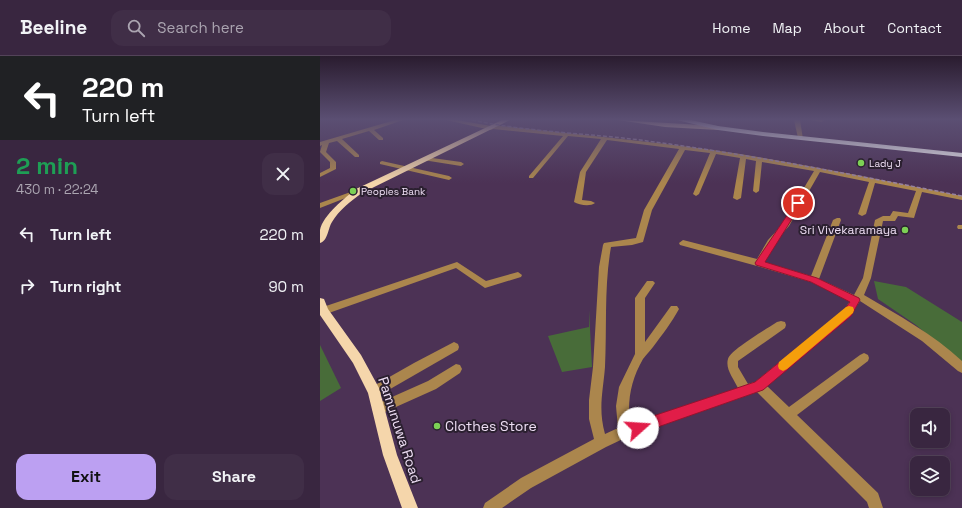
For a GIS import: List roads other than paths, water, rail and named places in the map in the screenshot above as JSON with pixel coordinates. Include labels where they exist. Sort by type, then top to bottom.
[{"type":"highway","points":[[831,141],[962,155]]},
{"type":"main road","points":[[320,240],[328,222],[345,202],[360,191],[462,141]]},
{"type":"main road","name":"Pamunuwa Road","points":[[321,307],[357,359],[374,392],[390,455],[410,508]]},
{"type":"street","points":[[341,141],[357,156]]},
{"type":"street","points":[[531,177],[561,141]]},
{"type":"street","points":[[591,203],[578,202],[583,172],[603,141]]},
{"type":"street","points":[[629,141],[714,152],[873,180],[962,198]]},
{"type":"street","points":[[320,175],[333,169],[333,162],[323,152],[323,144]]},
{"type":"street","points":[[601,442],[595,419],[595,400],[600,367],[603,267],[608,245],[616,243],[633,243],[640,240],[648,210],[683,148]]},
{"type":"street","points":[[696,194],[714,152]]},
{"type":"street","points":[[737,198],[743,157]]},
{"type":"street","points":[[425,159],[461,164]]},
{"type":"street","points":[[756,191],[759,160]]},
{"type":"street","points":[[382,163],[449,178]]},
{"type":"street","points":[[759,263],[772,242],[785,226],[818,170]]},
{"type":"street","points":[[862,214],[873,180]]},
{"type":"street","points":[[490,508],[526,483],[601,442],[624,432],[759,386],[847,313],[857,298],[867,278],[879,220],[883,218],[892,219],[896,213],[911,218],[920,189]]},
{"type":"street","points":[[320,206],[360,191]]},
{"type":"street","points":[[814,280],[837,220]]},
{"type":"street","points":[[683,242],[814,280],[857,298],[936,345],[948,354],[962,368]]},
{"type":"street","points":[[321,307],[457,265],[485,284],[518,275]]},
{"type":"street","points":[[640,354],[640,298],[650,283]]},
{"type":"street","points":[[624,432],[622,406],[625,387],[630,371],[640,354],[648,346],[674,309]]},
{"type":"street","points":[[745,390],[733,367],[733,359],[739,352],[781,325]]},
{"type":"street","points":[[374,392],[454,347]]},
{"type":"street","points":[[788,415],[864,358]]},
{"type":"street","points":[[378,409],[432,385],[456,369]]},
{"type":"street","points":[[759,386],[873,498],[876,508]]},
{"type":"railway","points":[[647,141],[761,158],[962,196]]},
{"type":"place","name":"Lady J","points":[[861,163]]},
{"type":"place","name":"Peoples Bank","points":[[353,191]]},
{"type":"place","name":"Sri Vivekaramaya","points":[[905,230]]},
{"type":"place","name":"Clothes Store","points":[[437,426]]}]
